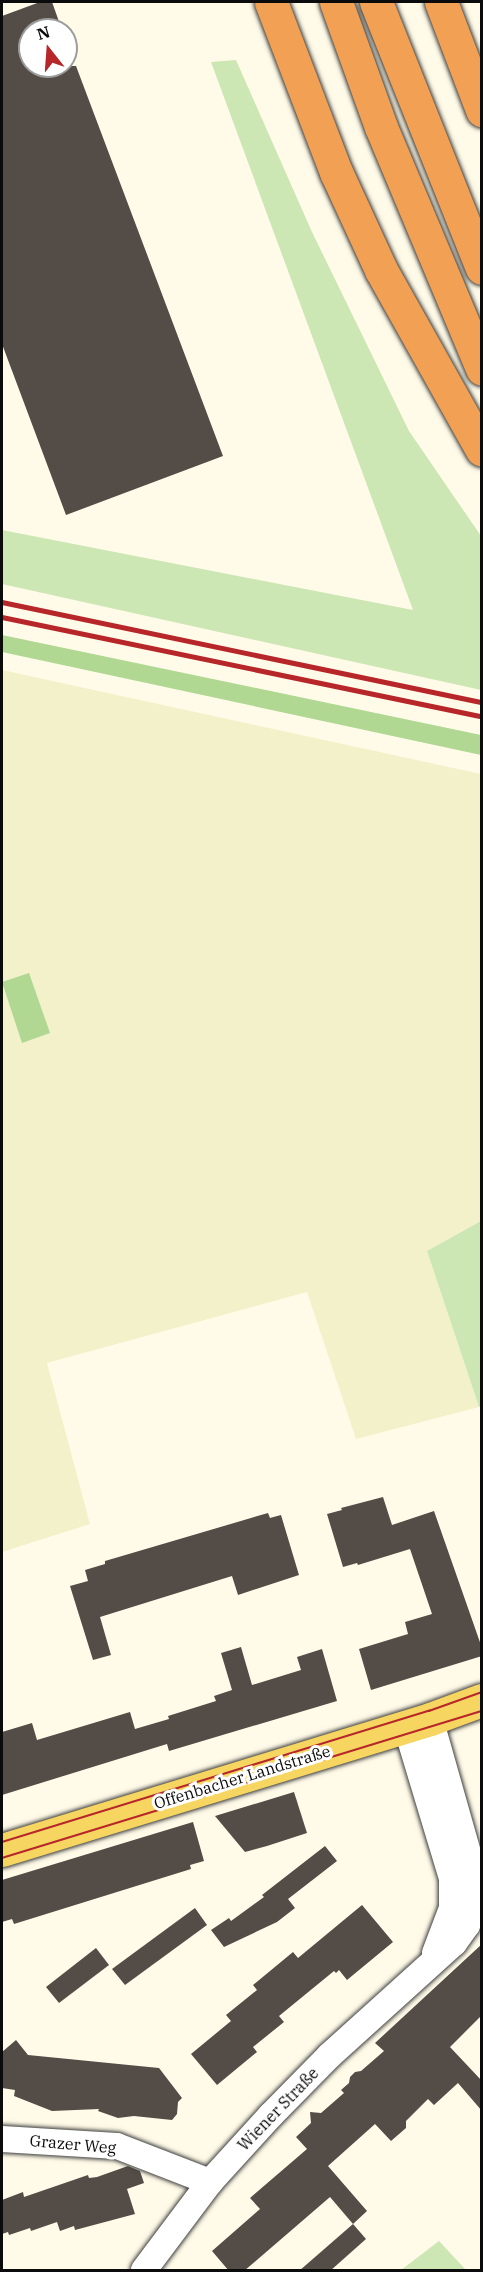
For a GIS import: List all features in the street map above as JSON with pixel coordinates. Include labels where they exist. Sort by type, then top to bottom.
[{"type":"highway","points":[[271,2],[336,172],[381,270],[482,450]]},
{"type":"highway","points":[[336,2],[381,127],[482,369]]},
{"type":"highway","points":[[376,2],[482,268]]},
{"type":"highway","points":[[441,2],[482,110]]},
{"type":"main road","name":"Offenbacher Landstraße","points":[[2,1850],[418,1723],[482,1700]]},
{"type":"street","name":"Wiener Straße","points":[[144,2271],[210,2182],[329,2056],[430,1965],[452,1908],[469,1875],[418,1723]]},
{"type":"street","name":"Grazer Weg","points":[[2,2139],[117,2146],[210,2182]]},
{"type":"shaded area","points":[[2,670],[481,774],[481,1221],[427,1251],[479,1407],[356,1439],[307,1292],[47,1363],[90,1524],[2,1552]]},
{"type":"green space","points":[[236,60],[312,232],[409,431],[481,536],[481,690],[2,584],[2,530],[413,610],[211,62]]},
{"type":"green space","points":[[2,635],[481,735],[481,755],[2,652]]},
{"type":"green space","points":[[29,973],[50,1033],[22,1043],[2,982]]},
{"type":"green space","points":[[481,1221],[482,1406],[479,1407],[427,1251]]},
{"type":"green space","points":[[439,2241],[466,2270],[401,2270]]},
{"type":"building","points":[[40,2],[52,2],[58,18],[18,18],[18,78],[78,78],[78,71],[223,456],[66,515],[2,344],[2,16]]},
{"type":"building","points":[[383,1497],[392,1525],[434,1511],[482,1648],[482,1656],[371,1690],[359,1649],[408,1634],[405,1622],[432,1614],[410,1549],[358,1565],[357,1563],[343,1567],[327,1514]]},
{"type":"building","points":[[268,1513],[270,1518],[281,1515],[299,1575],[238,1595],[232,1576],[100,1617],[111,1655],[93,1660],[70,1586],[88,1581],[85,1570],[105,1564],[105,1561]]},
{"type":"building","points":[[241,1647],[252,1685],[301,1670],[297,1657],[322,1649],[337,1701],[169,1751],[167,1744],[2,1795],[2,1732],[32,1723],[37,1740],[130,1712],[135,1729],[169,1719],[168,1716],[216,1701],[214,1696],[232,1690],[221,1653]]},
{"type":"building","points":[[294,1792],[307,1833],[267,1846],[245,1852],[215,1816]]},
{"type":"building","points":[[193,1822],[204,1861],[190,1865],[191,1869],[14,1924],[12,1919],[2,1922],[2,1880]]},
{"type":"building","points":[[325,1846],[337,1861],[288,1899],[295,1908],[277,1922],[224,1947],[211,1930],[229,1918],[231,1921],[264,1897],[262,1895]]},
{"type":"building","points":[[362,1905],[393,1942],[347,1980],[339,1970],[336,1973],[334,1971],[279,2016],[284,2022],[253,2047],[257,2052],[217,2085],[191,2054],[231,2021],[226,2015],[257,1990],[253,1985],[293,1952],[298,1958]]},
{"type":"building","points":[[195,1908],[207,1925],[125,1985],[112,1969]]},
{"type":"building","points":[[482,1944],[482,2015],[450,2047],[482,2081],[482,2111],[458,2083],[434,2105],[428,2099],[406,2121],[406,2128],[391,2141],[375,2124],[328,2166],[367,2211],[353,2224],[330,2197],[244,2271],[229,2271],[212,2251],[260,2209],[250,2198],[307,2149],[296,2137],[311,2123],[310,2112],[321,2113],[344,2093],[341,2090],[349,2083],[350,2077],[355,2072],[361,2071],[384,2051],[375,2043]]},
{"type":"building","points":[[96,1948],[109,1965],[59,2003],[46,1987]]},
{"type":"building","points":[[16,2040],[28,2055],[159,2068],[182,2098],[178,2102],[177,2114],[172,2120],[134,2116],[118,2118],[98,2111],[99,2109],[52,2111],[14,2096],[15,2090],[2,2088],[2,2052]]},
{"type":"building","points":[[128,2166],[140,2171],[144,2183],[127,2189],[135,2214],[75,2230],[74,2226],[60,2231],[57,2222],[31,2231],[30,2228],[9,2235],[8,2232],[2,2234],[2,2200],[23,2192],[24,2197],[88,2175],[89,2178],[97,2177]]},
{"type":"building","points":[[353,2224],[366,2239],[330,2271],[299,2271]]},
{"type":"tram line","points":[[2,1842],[429,1711],[482,1692]]},
{"type":"tram line","points":[[2,1858],[482,1711]]},
{"type":"railway","points":[[2,602],[482,702]]},
{"type":"railway","points":[[2,617],[482,716]]}]
